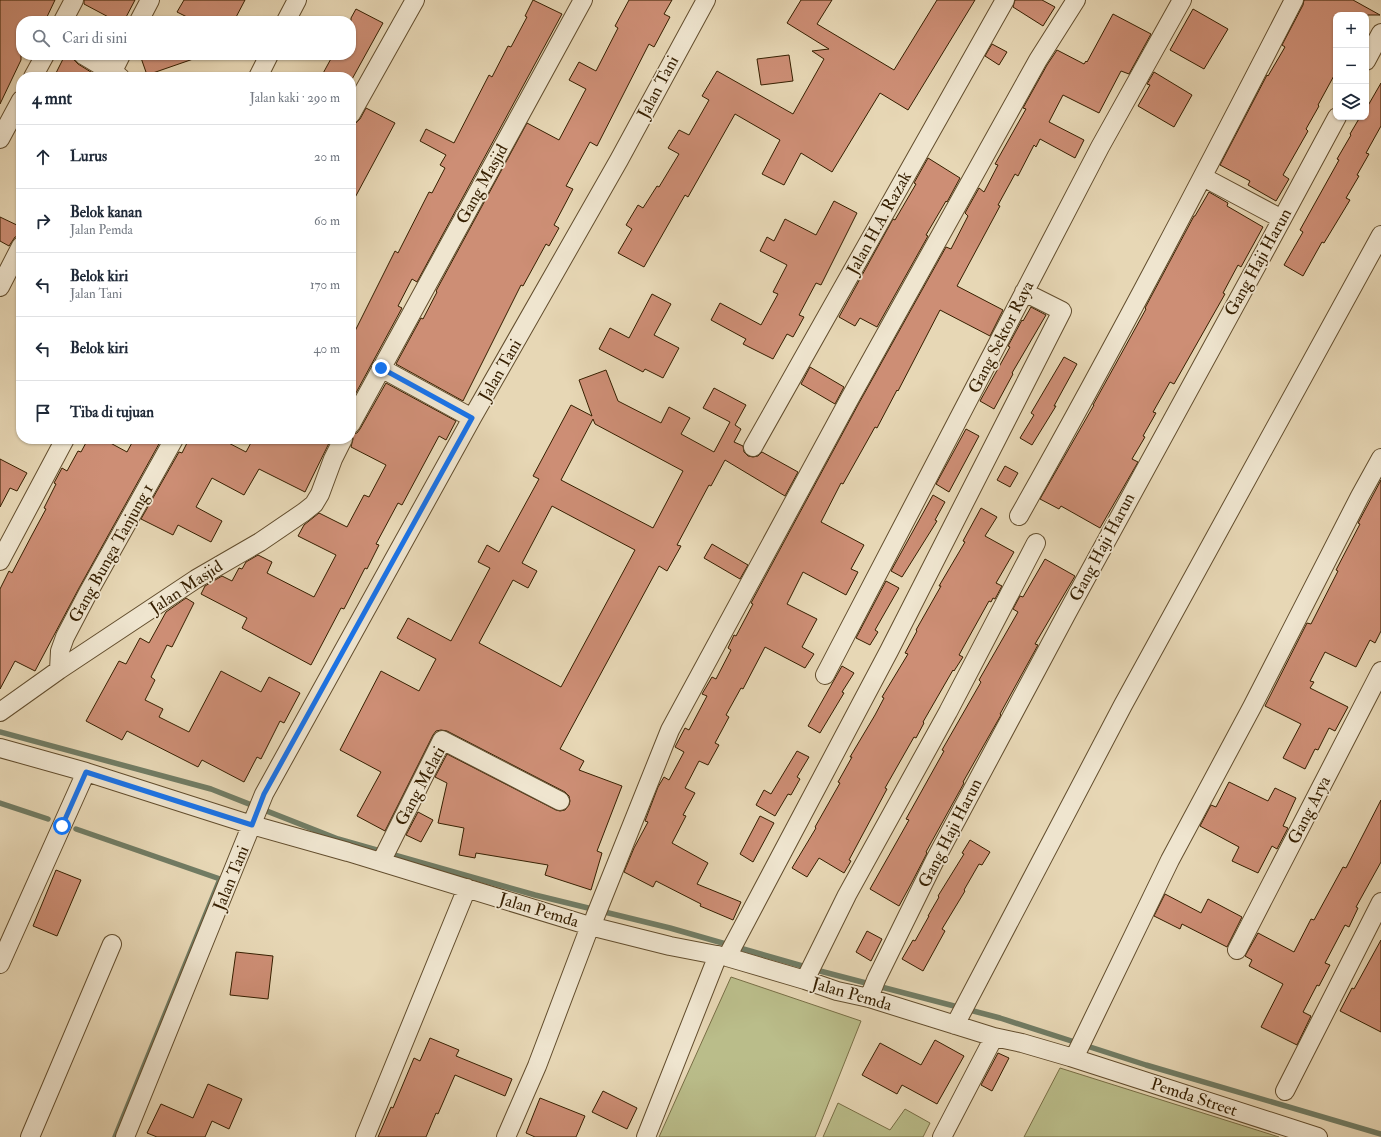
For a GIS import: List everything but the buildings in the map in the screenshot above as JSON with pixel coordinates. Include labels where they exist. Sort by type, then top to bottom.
[{"type":"street","points":[[66,16],[74,0]]},
{"type":"street","points":[[142,16],[150,0]]},
{"type":"street","points":[[289,16],[298,0]]},
{"type":"street","points":[[356,105],[415,0]]},
{"type":"street","name":"Gang Masjid","points":[[381,368],[583,0]]},
{"type":"street","name":"Jalan Tani","points":[[125,1137],[255,820],[264,794],[472,418],[619,160],[706,0]]},
{"type":"street","name":"Jalan H.A. Razak","points":[[753,447],[1005,0]]},
{"type":"street","points":[[506,1137],[537,1066],[670,730],[850,398],[1038,60],[1076,0]]},
{"type":"street","name":"Gang Sektor Raya","points":[[825,676],[1100,147],[1182,0]]},
{"type":"street","points":[[1019,516],[1073,421],[1203,177],[1294,0]]},
{"type":"street","points":[[1369,55],[1381,33]]},
{"type":"street","points":[[36,72],[42,60]]},
{"type":"street","points":[[91,60],[109,72]]},
{"type":"street","points":[[115,72],[119,60]]},
{"type":"street","points":[[260,72],[266,60]]},
{"type":"street","points":[[0,139],[16,109]]},
{"type":"street","name":"Gang Haji Harun","points":[[872,990],[935,860],[1067,613],[1335,120]]},
{"type":"street","points":[[1203,177],[1282,219]]},
{"type":"street","points":[[955,1025],[1123,705],[1381,235]]},
{"type":"street","points":[[0,287],[16,256]]},
{"type":"street","points":[[646,1137],[727,951],[889,651],[1062,311],[1024,292]]},
{"type":"street","points":[[356,415],[381,368],[472,418]]},
{"type":"street","points":[[0,561],[62,444]]},
{"type":"street","name":"Gang Bunga Tanjung 1","points":[[59,670],[60,651],[65,637],[171,444]]},
{"type":"street","name":"Jalan Masjid","points":[[0,712],[59,670],[196,579],[260,542],[304,512],[314,504],[320,494],[333,459],[340,444]]},
{"type":"street","points":[[1077,1048],[1170,860],[1252,707],[1381,458]]},
{"type":"street","points":[[809,972],[847,895],[948,712],[1036,543]]},
{"type":"street","name":"Gang Arya","points":[[1236,950],[1381,671]]},
{"type":"street","name":"Gang Melati","points":[[381,862],[442,740],[560,800]]},
{"type":"street","name":"Jalan Pemda","points":[[0,748],[255,820],[381,862],[466,888],[594,919],[670,946],[727,951],[809,972],[838,991],[872,990],[955,1025],[994,1037],[1022,1043],[1077,1048]]},
{"type":"street","points":[[0,964],[86,772]]},
{"type":"street","points":[[365,1137],[466,888]]},
{"type":"street","points":[[1285,1092],[1381,902]]},
{"type":"street","points":[[30,1137],[112,944]]},
{"type":"street","points":[[942,1137],[994,1037]]},
{"type":"street","name":"Pemda Street","points":[[1077,1048],[1318,1137]]},
{"type":"green space","points":[[731,977],[861,1021],[815,1137],[659,1137]]},
{"type":"green space","points":[[1060,1068],[1279,1137],[1024,1137]]},
{"type":"green space","points":[[838,1103],[890,1130],[905,1109],[930,1123],[923,1137],[823,1137]]},
{"type":"waterway","points":[[0,732],[211,789],[338,839],[535,895],[670,928],[820,971],[1000,1018],[1146,1065],[1381,1134]]},
{"type":"waterway","points":[[0,803],[48,819]]},
{"type":"waterway","points":[[76,829],[220,879],[115,1137]]},
{"type":"route","points":[[62,826],[86,772],[252,825],[264,794],[472,418],[381,368]]}]
